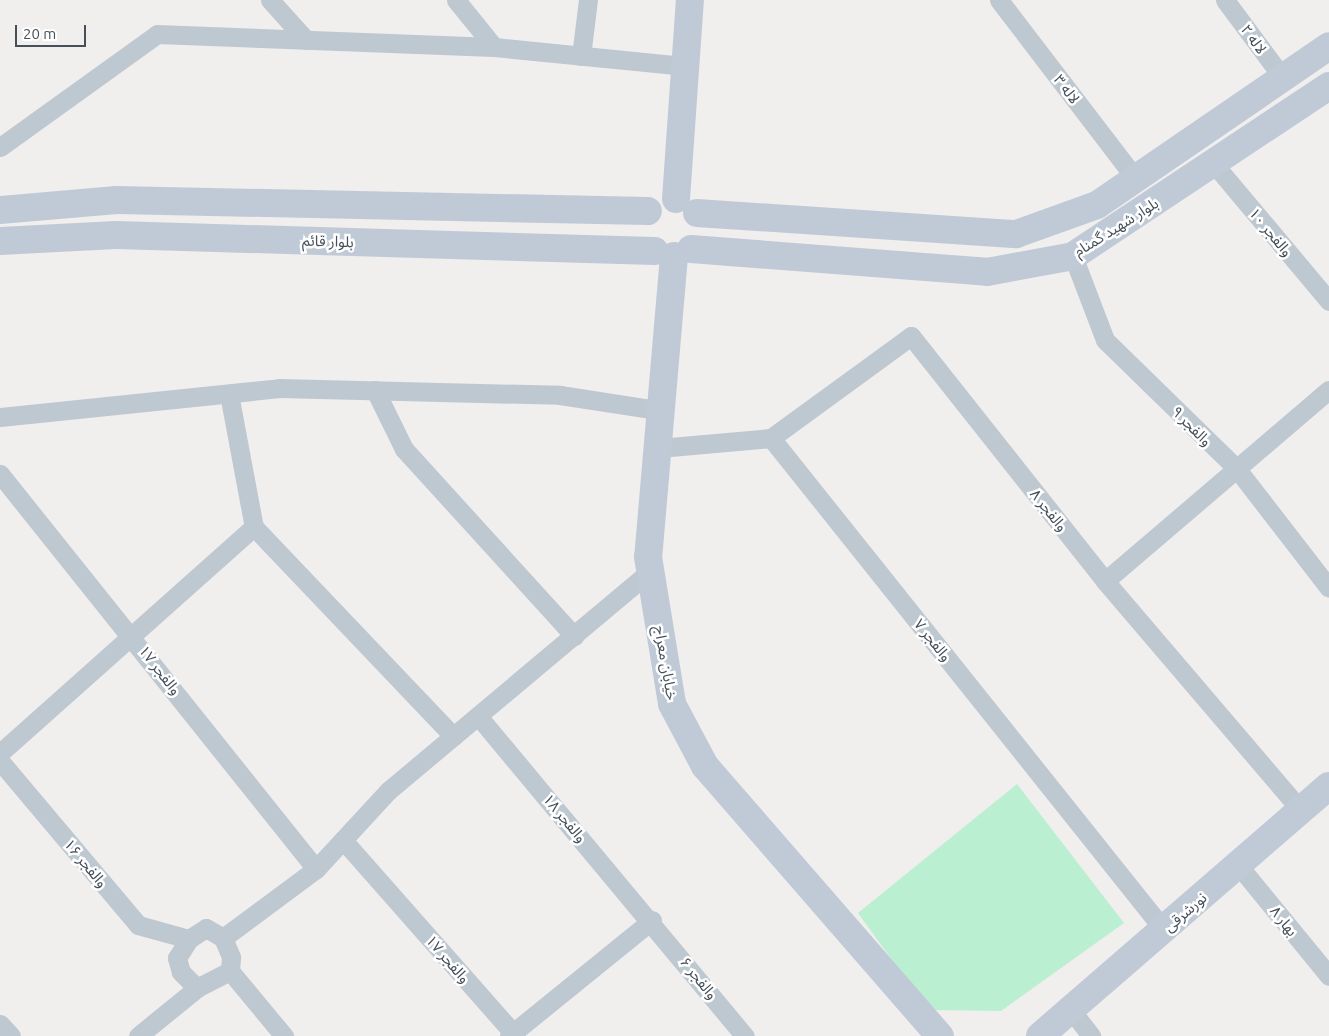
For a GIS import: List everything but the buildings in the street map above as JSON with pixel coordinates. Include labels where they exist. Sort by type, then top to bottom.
[{"type":"main road","points":[[687,206],[686,66],[690,0]]},
{"type":"main road","name":"بلوار شهید گمنام","points":[[687,206],[1016,234],[1097,205],[1329,46]]},
{"type":"main road","name":"بلوار شهید گمنام","points":[[673,252],[987,272],[1073,256],[1329,86]]},
{"type":"main road","points":[[0,210],[117,200],[648,211],[665,199],[687,206],[701,225],[673,252],[643,232],[648,211]]},
{"type":"main road","name":"بلوار قائم","points":[[0,241],[116,235],[673,252]]},
{"type":"main road","name":"خیابان معراج","points":[[673,252],[663,411],[648,556],[672,704],[705,766],[940,1036]]},
{"type":"main road","name":"نورشرقی","points":[[1040,1036],[1302,812],[1329,786]]},
{"type":"street","points":[[270,0],[306,40]]},
{"type":"street","points":[[456,0],[494,47]]},
{"type":"street","points":[[581,56],[588,0]]},
{"type":"street","name":"لاله ۳","points":[[999,0],[1136,179]]},
{"type":"street","name":"لاله ۲","points":[[1225,0],[1283,78]]},
{"type":"street","points":[[0,147],[157,34],[494,47],[686,66]]},
{"type":"street","name":"والفجر ۱۰","points":[[1214,164],[1329,301]]},
{"type":"street","name":"والفجر ۹","points":[[1073,256],[1106,340],[1236,469],[1329,588]]},
{"type":"street","name":"والفجر ۸","points":[[772,438],[911,336],[1106,581],[1302,812]]},
{"type":"street","points":[[0,417],[279,388],[560,395],[663,411]]},
{"type":"street","points":[[375,390],[404,449],[574,636]]},
{"type":"street","points":[[1106,581],[1329,390]]},
{"type":"street","points":[[229,394],[254,527],[453,736]]},
{"type":"street","points":[[659,448],[772,438]]},
{"type":"street","name":"والفجر ۷","points":[[772,438],[1164,930]]},
{"type":"street","name":"والفجر ۱۷","points":[[0,474],[132,635],[316,869]]},
{"type":"street","points":[[0,753],[254,527]]},
{"type":"street","points":[[223,938],[316,869],[388,791],[650,571]]},
{"type":"street","name":"والفجر ۱۸","points":[[478,716],[652,920]]},
{"type":"street","name":"والفجر ۱۶","points":[[0,761],[138,926],[188,940]]},
{"type":"street","name":"والفجر ۱۷","points":[[343,840],[513,1035]]},
{"type":"street","name":"بهار ۸","points":[[1239,866],[1329,976]]},
{"type":"street","points":[[513,1035],[652,920]]},
{"type":"street","name":"والفجر ۶","points":[[652,920],[745,1036]]},
{"type":"street","points":[[196,988],[181,972],[177,958],[188,940],[206,928],[223,938],[231,956],[230,971],[284,1036]]},
{"type":"street","points":[[138,1036],[196,988],[230,971]]},
{"type":"street","points":[[1071,1010],[1091,1036]]},
{"type":"street","points":[[0,1024],[11,1036]]},
{"type":"green space","points":[[1017,784],[1124,923],[1001,1011],[928,1010],[858,913]]}]
